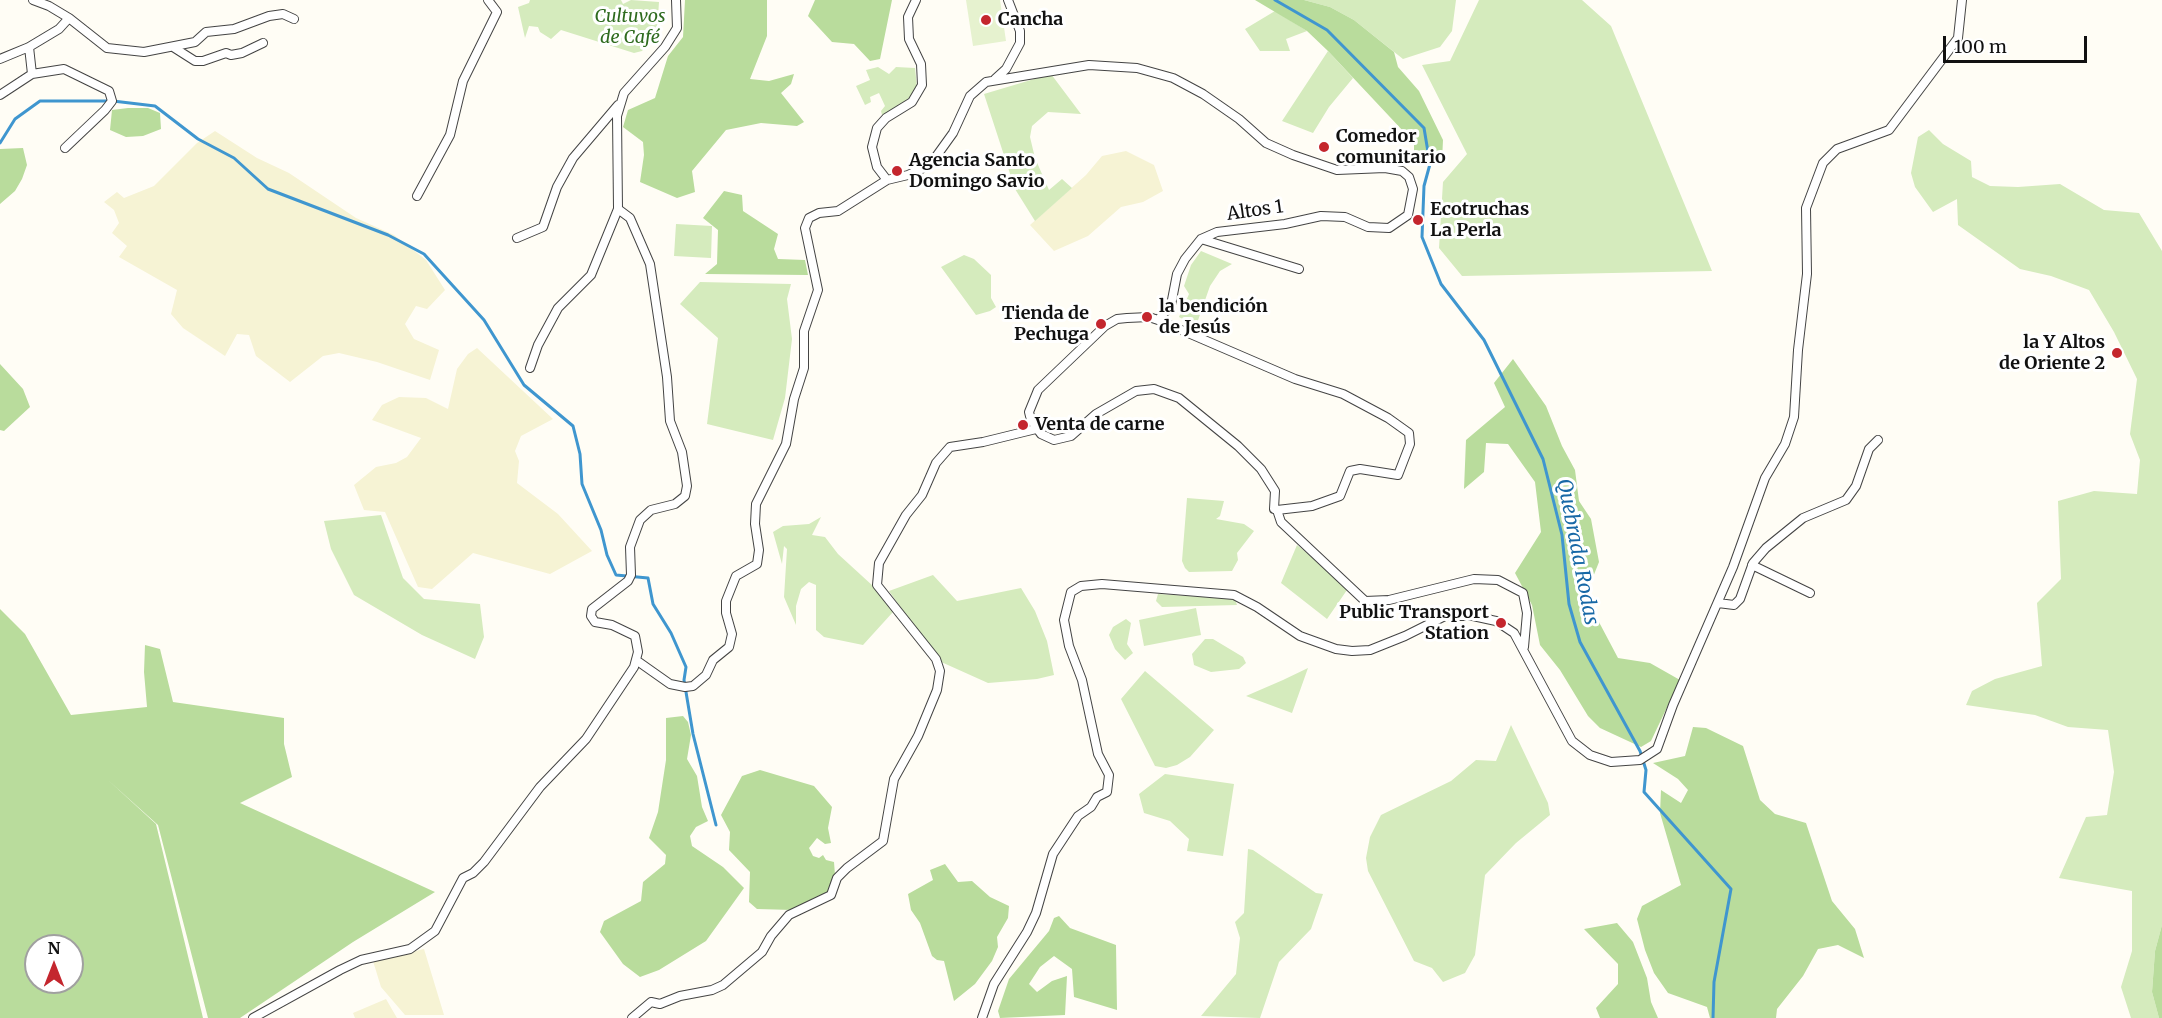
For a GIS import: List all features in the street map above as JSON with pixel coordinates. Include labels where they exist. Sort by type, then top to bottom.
[{"type":"street","points":[[33,0],[50,6],[69,18],[107,48],[144,52],[195,42],[210,32],[234,29],[269,16],[283,14],[294,19]]},
{"type":"street","points":[[417,196],[450,135],[463,81],[497,12],[488,0]]},
{"type":"street","points":[[530,368],[538,345],[558,308],[591,275],[618,209],[616,148],[620,103],[624,93],[665,47],[677,28],[676,0]]},
{"type":"street","points":[[887,180],[877,168],[872,147],[877,128],[886,118],[912,102],[922,85],[921,64],[909,39],[908,17],[916,0]]},
{"type":"street","points":[[994,79],[1006,69],[1020,44],[1020,31],[1008,0]]},
{"type":"street","points":[[982,1018],[998,976],[1027,932],[1036,913],[1053,854],[1078,816],[1091,807],[1097,796],[1107,792],[1109,775],[1098,753],[1082,680],[1069,646],[1064,620],[1071,592],[1081,586],[1102,584],[1234,596],[1257,607],[1300,636],[1335,650],[1370,650],[1445,616],[1473,616],[1496,621],[1514,633],[1524,647],[1572,741],[1590,755],[1611,762],[1643,758],[1657,749],[1673,705],[1718,603],[1765,478],[1785,444],[1794,417],[1799,372],[1798,350],[1807,274],[1806,208],[1823,163],[1837,149],[1889,130],[1958,38],[1962,18],[1962,0]]},
{"type":"street","points":[[0,59],[29,47],[69,18]]},
{"type":"street","points":[[173,47],[195,61],[202,61],[226,53],[231,55],[242,53],[263,43]]},
{"type":"street","points":[[29,47],[32,74]]},
{"type":"street","name":"Altos 1","points":[[636,660],[670,684],[693,686],[706,675],[713,660],[729,647],[732,634],[726,613],[726,601],[736,576],[757,564],[759,550],[755,524],[756,504],[786,444],[794,399],[804,368],[804,331],[818,290],[805,228],[809,218],[819,213],[838,211],[877,183],[908,175],[930,165],[953,133],[970,96],[976,89],[994,79],[1089,65],[1137,68],[1173,78],[1203,94],[1239,118],[1266,143],[1293,155],[1337,170],[1385,168],[1402,171],[1409,177],[1413,189],[1408,215],[1389,228],[1368,227],[1345,217],[1321,216],[1285,224],[1217,232],[1201,239]]},
{"type":"street","points":[[0,95],[32,74],[64,69],[109,91],[112,101],[65,148]]},
{"type":"street","points":[[517,238],[543,227],[557,187],[573,158],[620,103]]},
{"type":"street","points":[[253,1018],[340,970],[361,960],[410,949],[435,931],[463,878],[473,873],[484,862],[540,787],[586,739],[634,667],[638,652],[635,636],[612,625],[595,622],[591,616],[592,609],[630,578],[630,547],[640,520],[651,510],[675,504],[685,496],[687,486],[682,452],[670,421],[667,377],[650,264],[630,218],[618,209]]},
{"type":"street","points":[[1158,320],[1171,306],[1177,274],[1185,259],[1201,239],[1299,269]]},
{"type":"street","points":[[1277,510],[1312,506],[1340,496],[1350,471],[1360,469],[1398,475],[1410,444],[1409,433],[1388,418],[1343,394],[1295,379],[1149,317],[1117,319],[1089,340],[1038,390],[1029,412],[1036,429],[1054,440],[1071,436],[1096,414],[1136,391],[1154,389],[1179,398],[1238,446],[1261,469],[1275,491],[1274,509],[1277,510],[1281,522],[1365,601],[1389,600],[1474,579],[1498,580],[1523,593],[1527,613],[1524,647]]},
{"type":"street","points":[[632,1018],[651,1002],[660,1004],[680,996],[712,990],[723,985],[762,952],[771,936],[789,915],[831,895],[837,878],[883,841],[894,779],[918,736],[937,690],[940,671],[936,658],[877,585],[879,563],[906,515],[922,495],[936,463],[950,447],[983,442],[1036,429]]},
{"type":"street","points":[[1718,603],[1734,604],[1740,599],[1752,565],[1766,549],[1803,518],[1846,500],[1856,486],[1869,449],[1878,440]]},
{"type":"street","points":[[1752,565],[1810,593]]},
{"type":"shaded area","points":[[215,131],[257,158],[289,173],[356,218],[394,235],[426,260],[445,290],[427,309],[416,306],[405,324],[414,339],[439,350],[430,380],[377,362],[339,353],[323,356],[290,382],[256,356],[249,335],[237,334],[225,356],[183,328],[171,314],[177,290],[119,257],[127,246],[112,233],[119,223],[114,210],[104,202],[117,192],[124,198],[154,186],[197,143]]},
{"type":"shaded area","points":[[1126,151],[1154,165],[1163,191],[1143,202],[1121,207],[1088,236],[1054,251],[1030,225],[1086,175],[1102,156]]},
{"type":"shaded area","points":[[477,348],[553,419],[521,436],[515,451],[519,461],[517,483],[558,514],[592,551],[550,574],[473,553],[432,589],[418,587],[385,512],[364,510],[354,485],[376,467],[396,463],[407,457],[421,438],[372,420],[382,405],[399,397],[426,398],[448,409],[457,369],[468,354]]},
{"type":"shaded area","points":[[424,949],[444,1015],[405,1015],[381,987],[373,961]]},
{"type":"shaded area","points":[[386,999],[397,1018],[355,1018],[353,1013]]},
{"type":"green space","name":"Cultuvos de Café","points":[[530,0],[621,0],[623,4],[631,0],[659,2],[657,31],[642,51],[634,53],[561,30],[551,39],[540,32],[538,27],[529,26],[525,38],[518,7],[529,3]]},
{"type":"green space","points":[[685,0],[767,0],[767,36],[750,79],[769,81],[794,74],[791,84],[781,93],[804,122],[797,126],[761,123],[726,130],[692,171],[695,192],[677,198],[640,182],[644,155],[643,142],[623,127],[628,110],[655,98],[668,56],[683,37]]},
{"type":"green space","points":[[815,0],[892,0],[880,59],[870,61],[854,44],[832,42],[808,16]]},
{"type":"green space","name":"Cancha","points":[[966,0],[1000,0],[1006,41],[973,46]]},
{"type":"green space","points":[[1255,0],[1304,0],[1330,7],[1354,20],[1394,52],[1398,67],[1419,91],[1443,140],[1442,161],[1430,164],[1414,158],[1414,145],[1404,132],[1328,51],[1307,31]]},
{"type":"green space","points":[[1304,0],[1456,0],[1452,31],[1440,47],[1403,59],[1354,20],[1330,7]]},
{"type":"green space","points":[[1479,0],[1582,0],[1611,26],[1712,271],[1462,276],[1439,248],[1443,182],[1467,154],[1422,65],[1450,61]]},
{"type":"green space","points":[[1275,11],[1307,31],[1286,39],[1290,51],[1260,51],[1245,29]]},
{"type":"green space","points":[[1328,51],[1353,78],[1329,107],[1313,133],[1282,121]]},
{"type":"green space","points":[[878,67],[889,74],[896,67],[915,68],[917,87],[906,103],[882,115],[881,111],[885,106],[879,93],[870,97],[871,102],[865,105],[856,86],[870,80],[866,70]]},
{"type":"green space","points":[[1051,74],[1081,114],[1048,112],[1032,126],[1030,137],[1035,158],[1049,190],[1062,179],[1072,188],[1035,221],[1015,189],[984,94]]},
{"type":"green space","points":[[148,108],[160,113],[161,129],[143,136],[126,137],[110,130],[112,110]]},
{"type":"green space","points":[[1929,130],[1943,144],[1971,161],[1972,177],[1990,186],[2060,184],[2104,210],[2139,213],[2162,251],[2162,925],[2155,951],[2152,992],[2159,1018],[2131,1018],[2121,987],[2132,951],[2132,891],[2059,878],[2086,817],[2107,815],[2114,772],[2108,730],[2068,727],[2035,715],[1966,705],[1972,691],[1995,679],[2042,666],[2037,603],[2061,579],[2058,501],[2094,491],[2137,494],[2140,460],[2130,434],[2137,379],[2114,332],[2089,290],[2051,276],[2020,269],[1958,225],[1957,199],[1933,212],[1915,187],[1911,173],[1918,137]]},
{"type":"green space","points":[[23,148],[27,165],[22,179],[15,191],[0,204],[0,149]]},
{"type":"green space","points":[[724,191],[742,195],[743,211],[778,234],[774,249],[778,259],[805,260],[808,275],[705,274],[717,264],[718,230],[703,218]]},
{"type":"green space","points":[[676,224],[712,226],[711,258],[674,256]]},
{"type":"green space","points":[[1201,251],[1232,264],[1220,271],[1210,286],[1196,326],[1179,317],[1189,294],[1184,286],[1191,265]]},
{"type":"green space","points":[[964,255],[974,259],[991,275],[991,298],[996,307],[990,311],[976,315],[941,267]]},
{"type":"green space","points":[[700,282],[791,284],[787,299],[792,339],[785,398],[773,440],[707,424],[718,338],[680,304]]},
{"type":"green space","points":[[1513,359],[1546,406],[1562,446],[1575,470],[1579,501],[1591,519],[1599,562],[1589,587],[1591,607],[1618,658],[1650,663],[1680,680],[1651,741],[1641,747],[1600,728],[1588,716],[1560,670],[1540,645],[1532,605],[1515,573],[1541,532],[1535,482],[1508,444],[1486,443],[1484,472],[1464,489],[1466,440],[1505,407],[1494,383]]},
{"type":"green space","points":[[0,364],[23,389],[30,407],[4,431],[0,430]]},
{"type":"green space","points":[[1187,498],[1224,501],[1220,516],[1216,519],[1244,524],[1254,531],[1237,553],[1238,560],[1232,571],[1189,572],[1185,568],[1182,561]]},
{"type":"green space","points":[[381,515],[403,578],[424,599],[480,604],[484,637],[475,659],[422,635],[354,595],[331,549],[324,521]]},
{"type":"green space","points":[[821,517],[812,535],[825,537],[838,554],[873,586],[893,612],[863,645],[824,637],[816,630],[816,585],[809,582],[801,589],[796,606],[796,625],[784,597],[787,549],[784,546],[782,564],[773,532],[783,526],[809,524]]},
{"type":"green space","points":[[1297,545],[1327,569],[1347,590],[1327,619],[1281,583]]},
{"type":"green space","points":[[933,575],[957,601],[1021,588],[1035,611],[1047,641],[1054,675],[1037,679],[988,683],[939,661],[889,591]]},
{"type":"green space","points":[[1158,594],[1235,599],[1237,605],[1162,607],[1156,601]]},
{"type":"green space","points":[[1196,608],[1201,635],[1144,646],[1139,620]]},
{"type":"green space","points":[[0,609],[25,634],[71,715],[147,707],[144,672],[145,645],[160,649],[173,702],[284,718],[284,744],[292,777],[240,803],[435,892],[353,942],[240,1018],[208,1018],[158,825],[108,780],[156,824],[203,1018],[0,1018]]},
{"type":"green space","points":[[1126,619],[1131,623],[1127,644],[1133,653],[1125,660],[1115,649],[1109,635],[1113,627]]},
{"type":"green space","points":[[1205,639],[1213,639],[1243,657],[1246,663],[1239,669],[1211,672],[1194,665],[1192,654]]},
{"type":"green space","points":[[1308,668],[1292,713],[1246,696],[1283,680]]},
{"type":"green space","points":[[1145,671],[1214,730],[1190,757],[1177,765],[1166,768],[1155,766],[1121,699]]},
{"type":"green space","points":[[683,716],[688,722],[691,735],[687,759],[697,776],[702,807],[708,821],[696,827],[690,836],[692,846],[723,867],[744,888],[706,941],[659,970],[640,977],[623,964],[600,932],[604,921],[641,901],[643,882],[665,864],[666,855],[649,838],[658,812],[666,760],[666,718]]},
{"type":"green space","points":[[1511,725],[1548,803],[1550,815],[1516,843],[1485,875],[1475,955],[1465,973],[1443,982],[1432,968],[1414,961],[1368,871],[1366,858],[1370,837],[1381,815],[1451,781],[1476,760],[1496,761]]},
{"type":"green space","points":[[1693,727],[1706,728],[1743,746],[1760,800],[1775,814],[1806,823],[1832,901],[1855,929],[1864,958],[1838,945],[1818,949],[1803,976],[1777,1009],[1776,1018],[1710,1018],[1707,1007],[1668,993],[1654,973],[1645,950],[1637,919],[1642,906],[1681,885],[1660,813],[1661,790],[1681,803],[1688,790],[1678,779],[1653,763],[1685,756]]},
{"type":"green space","points":[[760,770],[814,786],[832,807],[828,828],[831,843],[825,844],[817,838],[809,848],[813,856],[819,858],[823,855],[826,860],[834,862],[835,875],[830,891],[793,910],[757,909],[749,902],[750,872],[729,850],[730,832],[721,815],[742,776]]},
{"type":"green space","points":[[1165,774],[1234,784],[1223,856],[1187,851],[1189,839],[1170,821],[1144,813],[1139,794]]},
{"type":"green space","points":[[1248,849],[1253,850],[1316,893],[1323,894],[1311,929],[1279,962],[1260,1018],[1201,1016],[1236,974],[1240,938],[1235,922],[1244,913]]},
{"type":"green space","points":[[945,864],[958,882],[972,881],[990,897],[1009,906],[1008,918],[997,937],[998,947],[992,961],[975,984],[954,1001],[944,961],[932,956],[920,923],[911,910],[908,894],[933,880],[930,870]]},
{"type":"green space","points":[[1059,916],[1070,928],[1116,945],[1117,1010],[1074,997],[1072,969],[1054,956],[1040,967],[1029,984],[1037,992],[1052,981],[1067,976],[1065,1015],[1000,1018],[998,1011],[1009,979],[1049,931],[1054,918]]},
{"type":"green space","points":[[1617,923],[1633,942],[1647,978],[1651,1002],[1658,1018],[1600,1018],[1596,1008],[1618,984],[1618,964],[1584,929]]},
{"type":"green space","points":[[2162,925],[2162,1018],[2159,1018],[2152,992],[2155,951]]},
{"type":"waterway","name":"Quebrada Rodas","points":[[1275,0],[1327,30],[1424,128],[1430,164],[1424,186],[1422,237],[1441,284],[1484,340],[1543,459],[1562,535],[1569,604],[1580,642],[1640,751],[1646,770],[1644,792],[1731,889],[1714,982],[1713,1018]]},
{"type":"waterway","points":[[0,143],[15,119],[40,101],[113,101],[155,106],[198,139],[234,158],[268,189],[388,235],[424,254],[484,320],[524,385],[573,426],[580,454],[582,484],[616,575],[648,578],[653,604],[671,633],[686,667],[684,680],[693,734],[716,825]]},
{"type":"place","name":"Cancha","points":[[986,20]]},
{"type":"place","name":"Comedor comunitario","points":[[1324,147]]},
{"type":"place","name":"Agencia Santo Domingo Savio","points":[[897,171]]},
{"type":"place","name":"Ecotruchas La Perla","points":[[1418,220]]},
{"type":"place","name":"la bendición de Jesús","points":[[1147,317]]},
{"type":"place","name":"Tienda de Pechuga","points":[[1101,324]]},
{"type":"place","name":"la Y Altos de Oriente 2","points":[[2117,353]]},
{"type":"place","name":"Venta de carne","points":[[1023,425]]},
{"type":"place","name":"Public Transport Station","points":[[1501,623]]}]
